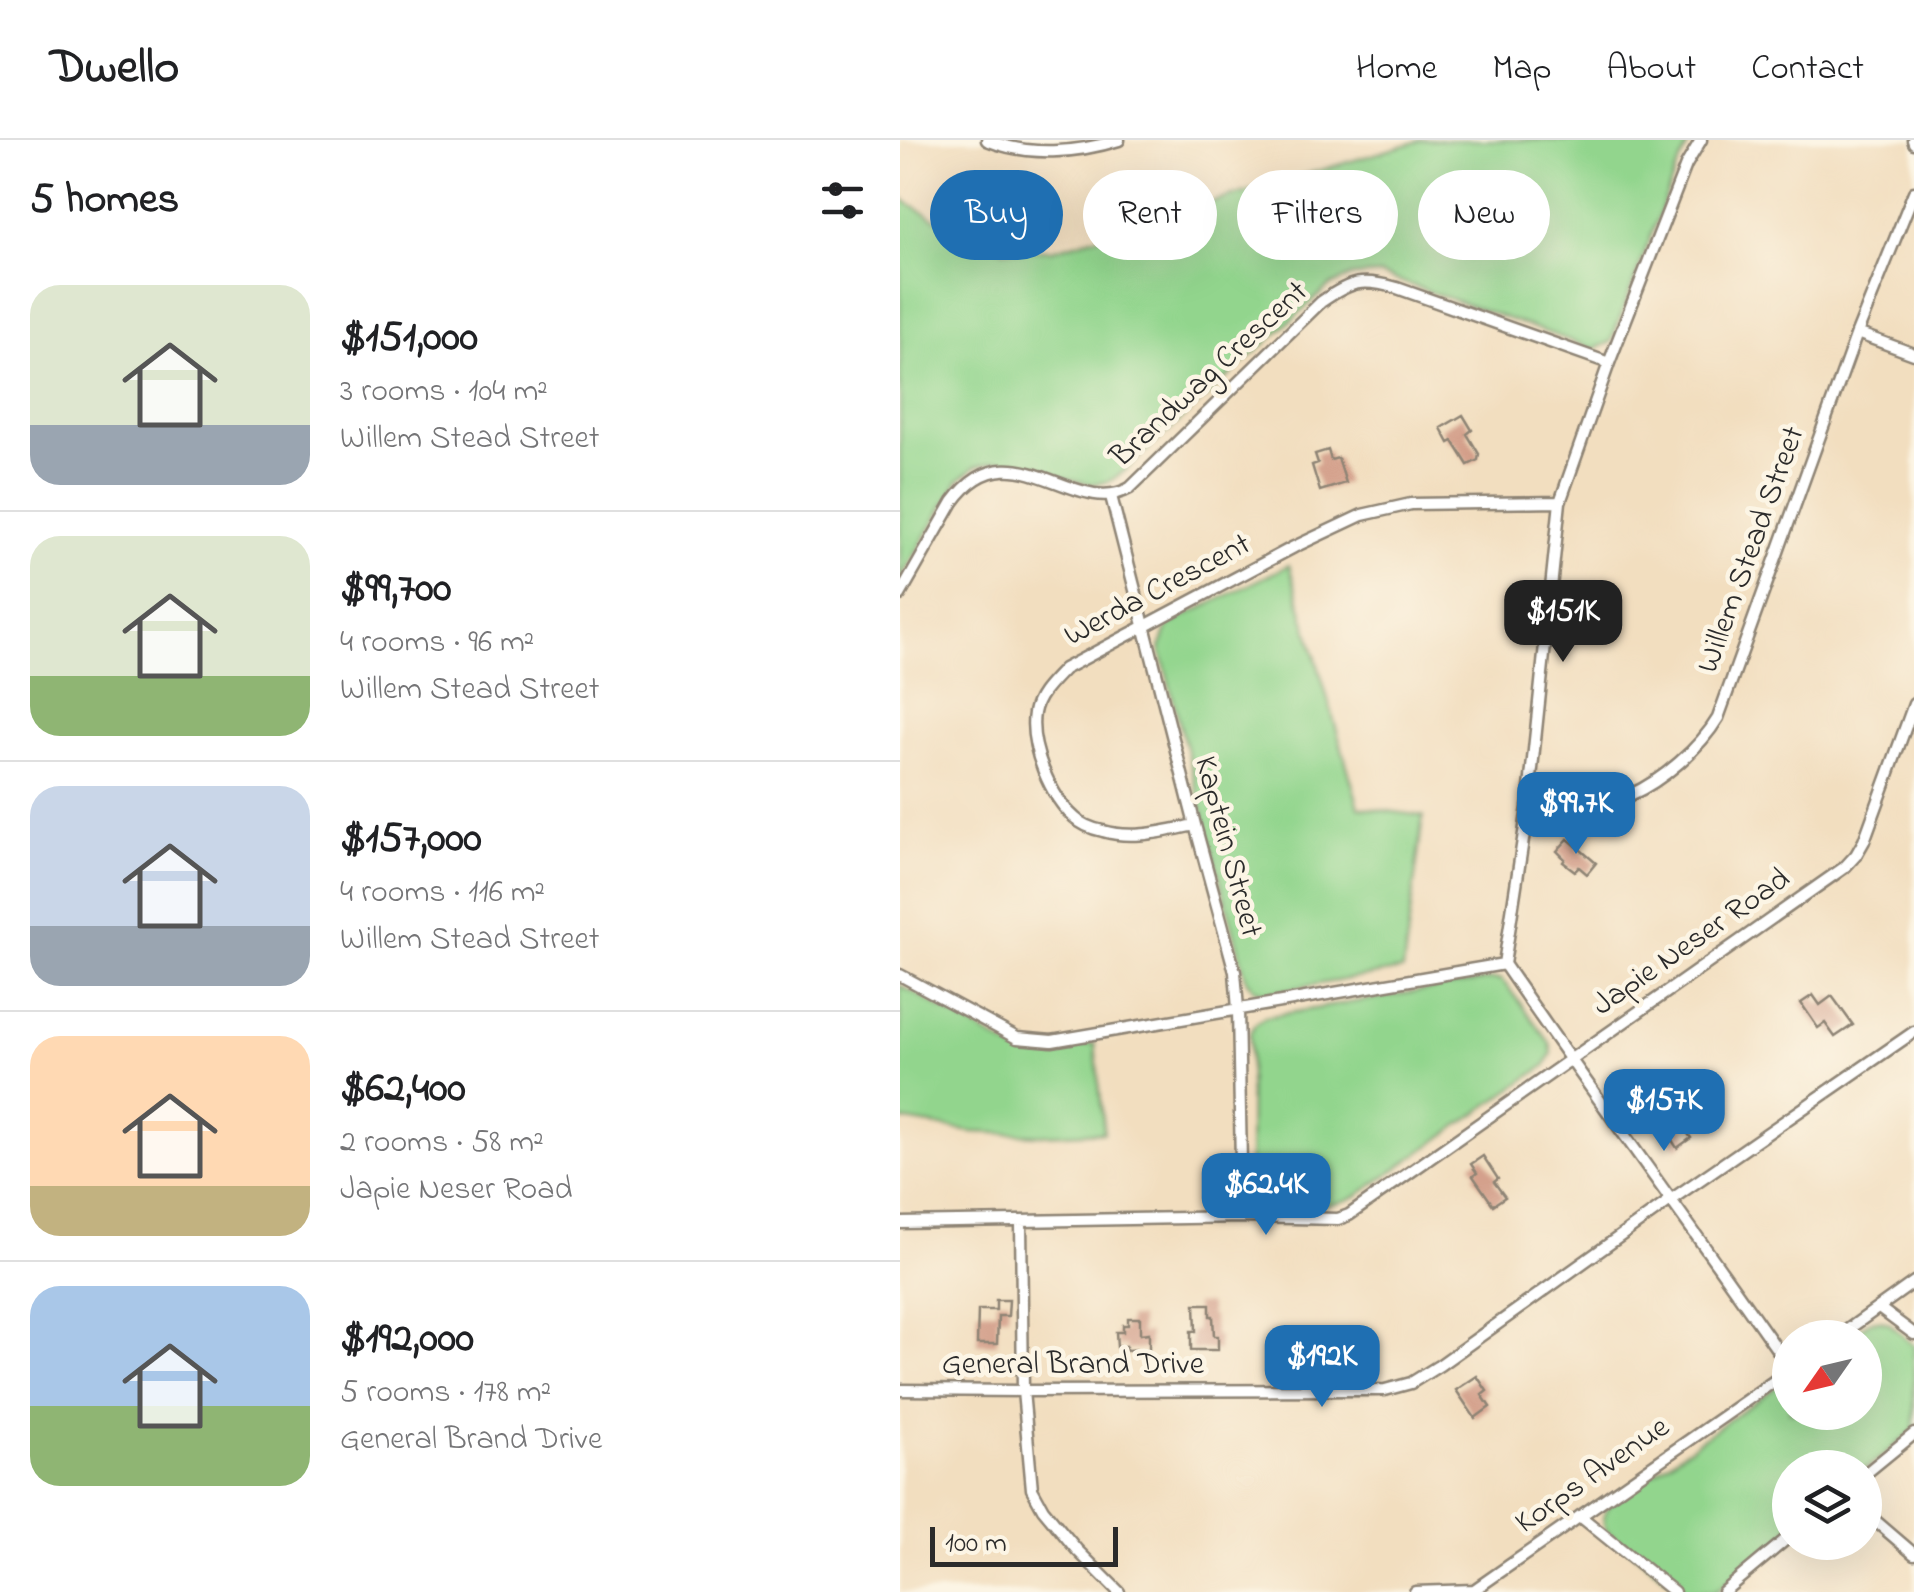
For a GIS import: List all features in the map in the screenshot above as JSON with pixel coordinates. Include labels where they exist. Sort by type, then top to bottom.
[{"type":"street","points":[[987,140],[1003,147],[1050,152],[1094,148],[1119,140]]},
{"type":"street","points":[[1701,140],[1686,165],[1560,502],[1528,807],[1504,964],[1772,1343]]},
{"type":"street","name":"Willem Stead Street","points":[[1528,807],[1548,809],[1601,803],[1630,795],[1684,760],[1708,734],[1718,718],[1857,333],[1914,192]]},
{"type":"street","name":"Brandwag Crescent","points":[[900,595],[964,487],[980,476],[1006,468],[1101,496],[1130,488],[1320,302],[1338,290],[1371,280],[1609,363]]},
{"type":"street","points":[[1857,333],[1914,354]]},
{"type":"street","name":"Kaptein Street","points":[[1111,496],[1235,972],[1242,1217]]},
{"type":"street","name":"Werda Crescent","points":[[1195,825],[1123,836],[1079,822],[1065,809],[1044,773],[1033,735],[1034,710],[1045,688],[1064,669],[1362,515],[1411,504],[1560,502]]},
{"type":"street","name":"Japie Neser Road","points":[[900,1224],[1242,1217],[1338,1219],[1350,1215],[1845,866],[1864,841],[1914,704]]},
{"type":"street","points":[[900,975],[1016,1038],[1052,1041],[1504,964]]},
{"type":"street","name":"General Brand Drive","points":[[900,1390],[1385,1390],[1411,1383],[1914,1032]]},
{"type":"street","points":[[1021,1223],[1023,1392],[1031,1481],[1035,1496],[1076,1550],[1119,1592]]},
{"type":"street","points":[[1862,1320],[1914,1282]]},
{"type":"street","points":[[1879,1308],[1914,1334]]},
{"type":"street","name":"Korps Avenue","points":[[1415,1592],[1474,1591],[1772,1382]]},
{"type":"street","points":[[1882,1460],[1914,1434]]},
{"type":"street","points":[[1580,1516],[1674,1592]]},
{"type":"street","points":[[1882,1527],[1914,1554]]},
{"type":"street","points":[[1723,1592],[1772,1551]]},
{"type":"green space","points":[[1422,140],[1691,140],[1611,342],[1594,349],[1379,274],[1352,276],[1328,287],[1108,482],[1090,484],[998,461],[975,467],[958,481],[900,580],[900,195],[930,216],[930,260],[1063,260],[1063,247],[1083,241],[1083,260],[1217,260],[1217,201],[1237,195],[1237,260],[1398,260],[1398,170],[1321,170]]},
{"type":"green space","points":[[1289,565],[1359,807],[1423,816],[1403,970],[1265,993],[1254,989],[1246,978],[1160,648],[1168,627],[1178,620]]},
{"type":"green space","points":[[1493,979],[1507,986],[1550,1043],[1552,1053],[1545,1066],[1357,1196],[1311,1206],[1262,1204],[1254,1198],[1249,1183],[1250,1033],[1255,1024],[1265,1017]]},
{"type":"green space","points":[[900,985],[1016,1051],[1030,1053],[1095,1044],[1104,1132],[972,1132],[900,1120]]},
{"type":"green space","points":[[1882,1321],[1914,1346],[1914,1430],[1882,1456],[1882,1450],[1772,1450],[1772,1546],[1715,1592],[1683,1592],[1606,1530],[1604,1516],[1611,1503],[1772,1390],[1772,1430],[1882,1430]]},
{"type":"building","points":[[1463,415],[1472,430],[1467,434],[1479,454],[1478,460],[1468,465],[1441,428]]},
{"type":"building","points":[[1328,450],[1331,460],[1338,458],[1346,483],[1320,491],[1312,465],[1318,463],[1315,454]]},
{"type":"building","points":[[1568,839],[1596,863],[1587,874],[1563,862],[1565,859],[1557,851]]},
{"type":"building","points":[[1813,995],[1820,1005],[1832,996],[1853,1025],[1835,1037],[1825,1023],[1818,1028],[1801,1003]]},
{"type":"building","points":[[1663,1091],[1668,1099],[1661,1104],[1669,1115],[1673,1113],[1691,1138],[1677,1148],[1653,1110],[1648,1114],[1643,1106]]},
{"type":"building","points":[[1483,1156],[1505,1197],[1493,1205],[1473,1176],[1477,1173],[1471,1164]]},
{"type":"building","points":[[996,1300],[1009,1300],[1008,1316],[998,1316],[997,1344],[977,1344],[978,1310],[996,1310]]},
{"type":"building","points":[[1195,1304],[1210,1304],[1218,1350],[1191,1350],[1191,1331],[1196,1331]]},
{"type":"building","points":[[1128,1318],[1140,1318],[1140,1334],[1149,1333],[1149,1349],[1117,1347],[1116,1332],[1123,1332]]},
{"type":"building","points":[[1477,1376],[1487,1391],[1482,1395],[1490,1407],[1475,1418],[1456,1390]]}]
